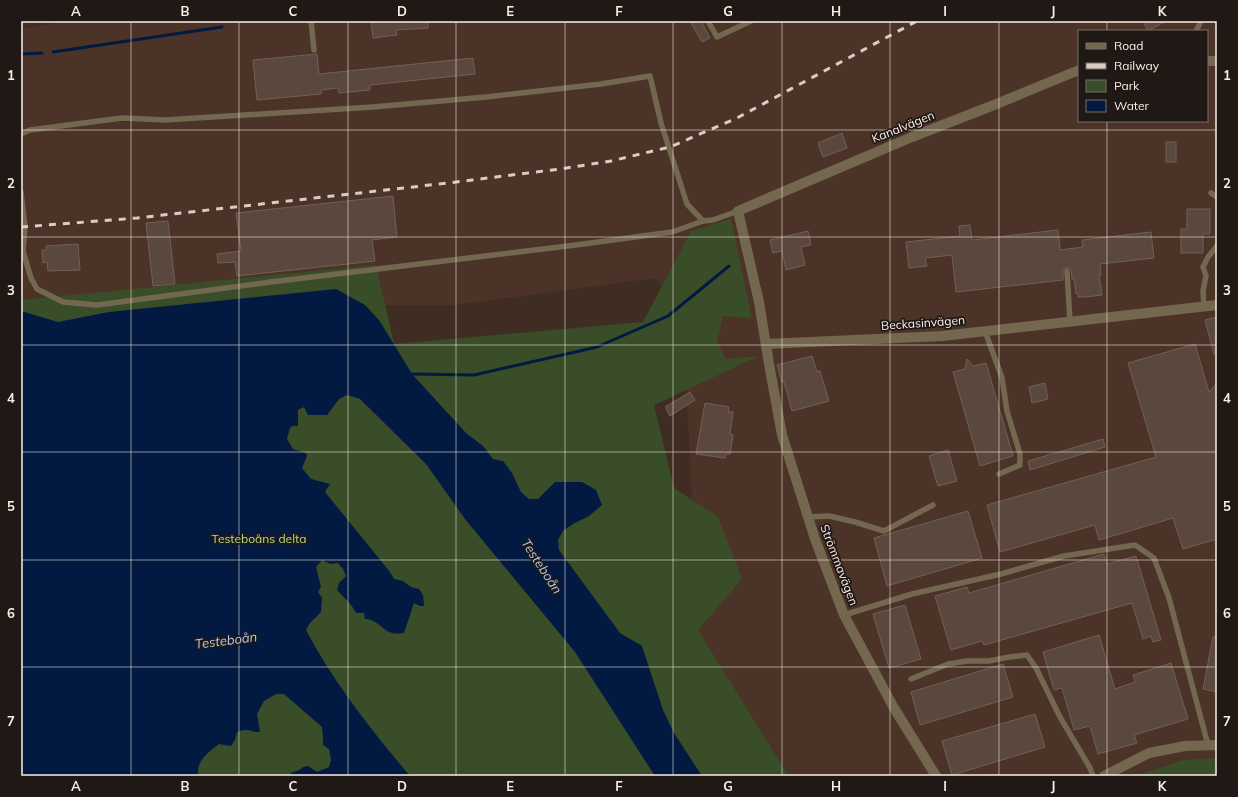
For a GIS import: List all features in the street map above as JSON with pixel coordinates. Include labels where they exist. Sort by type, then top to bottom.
[{"type":"street","name":"Kanalvägen","points":[[738,211],[912,137],[1078,70]]},
{"type":"street","points":[[738,211],[760,302],[766,344]]},
{"type":"street","name":"Beckasinvägen","points":[[766,344],[942,336],[1217,304]]},
{"type":"street","name":"Strömmavägen","points":[[766,344],[782,435],[815,539],[844,615],[894,708],[936,776]]},
{"type":"street","points":[[1104,776],[1149,753],[1185,746],[1212,745]]},
{"type":"lane","points":[[312,21],[314,50]]},
{"type":"lane","points":[[708,21],[717,37],[751,21]]},
{"type":"lane","points":[[1196,30],[1201,21]]},
{"type":"lane","points":[[21,134],[30,130],[122,118],[165,120],[373,107],[602,84],[650,76],[661,123],[687,204],[703,220]]},
{"type":"lane","points":[[21,192],[25,227],[22,252],[36,289],[63,302],[97,305],[672,232],[703,220],[713,220],[738,211]]},
{"type":"lane","points":[[1211,193],[1217,197]]},
{"type":"lane","points":[[1204,306],[1203,291],[1206,276],[1203,267],[1208,257],[1217,246]]},
{"type":"lane","points":[[1067,271],[1070,321]]},
{"type":"lane","points":[[985,331],[1002,378],[1007,411],[1020,454],[1020,465],[999,474]]},
{"type":"lane","points":[[808,517],[829,516],[884,531],[933,505]]},
{"type":"lane","points":[[844,615],[912,594],[1001,574],[1064,556],[1135,545],[1154,558],[1169,598],[1212,745]]},
{"type":"lane","points":[[911,679],[948,664],[966,661],[989,661],[1027,655],[1036,668],[1060,717],[1090,768],[1093,776]]},
{"type":"shaded area","points":[[69,21],[1217,21],[1217,776],[789,776],[698,630],[687,398],[690,318],[656,278],[455,305],[365,305],[21,311],[21,29]]},
{"type":"green space","name":"Testeboåns delta","points":[[731,219],[752,318],[723,316],[717,342],[726,359],[759,356],[654,405],[674,488],[718,517],[742,579],[698,630],[789,776],[21,776],[21,300],[376,265],[394,344],[643,322],[691,231]]},
{"type":"green space","points":[[1217,758],[1217,776],[1135,776],[1184,760]]},
{"type":"water","name":"Testeboån","points":[[336,289],[365,305],[379,320],[412,374],[466,433],[483,446],[493,459],[503,461],[512,473],[521,492],[529,499],[538,499],[555,482],[582,482],[596,490],[602,505],[589,516],[563,531],[558,540],[559,550],[620,633],[642,646],[663,710],[674,733],[702,776],[655,776],[575,652],[465,519],[426,464],[360,399],[347,395],[339,399],[327,415],[308,415],[304,407],[298,410],[298,426],[293,426],[290,428],[287,439],[293,449],[306,453],[307,456],[302,468],[311,479],[330,484],[325,492],[390,572],[394,579],[403,581],[411,587],[419,589],[423,595],[424,606],[414,603],[404,633],[391,633],[376,622],[365,619],[364,613],[356,613],[350,603],[337,590],[339,583],[346,576],[343,569],[338,563],[331,564],[322,560],[316,567],[321,587],[318,592],[322,598],[321,612],[310,623],[306,630],[329,669],[354,706],[410,776],[290,776],[291,773],[308,766],[317,772],[329,767],[331,760],[329,749],[323,745],[322,727],[284,694],[276,694],[264,701],[257,714],[260,732],[247,730],[237,732],[235,740],[231,746],[219,744],[204,757],[199,766],[199,776],[21,776],[21,311],[58,322],[109,312]]},
{"type":"building","points":[[371,21],[428,21],[428,28],[396,30],[397,35],[373,38]]},
{"type":"building","points":[[690,21],[701,21],[710,38],[702,42]]},
{"type":"building","points":[[1143,21],[1166,21],[1150,30],[1148,30]]},
{"type":"building","points":[[317,54],[319,74],[473,58],[475,74],[370,85],[370,90],[339,93],[338,88],[321,90],[321,94],[257,100],[253,60]]},
{"type":"building","points":[[842,133],[847,148],[823,157],[818,143]]},
{"type":"building","points":[[1166,142],[1176,142],[1176,162],[1166,162]]},
{"type":"building","points":[[393,196],[397,237],[372,240],[375,261],[237,276],[235,262],[218,263],[217,254],[241,251],[236,213]]},
{"type":"building","points":[[1187,209],[1210,209],[1210,234],[1203,234],[1203,253],[1181,253],[1181,229],[1187,229]]},
{"type":"building","points":[[168,221],[175,284],[153,286],[146,223]]},
{"type":"building","points":[[970,225],[972,240],[1058,230],[1060,250],[1083,247],[1082,240],[1151,232],[1154,258],[1100,264],[1101,275],[1099,275],[1102,295],[1086,297],[1078,297],[1078,293],[1076,294],[1071,269],[1067,267],[1063,269],[1063,280],[956,292],[952,255],[925,258],[927,266],[909,268],[906,242],[960,236],[959,226]]},
{"type":"building","points":[[808,231],[811,245],[801,247],[805,265],[786,270],[782,251],[773,253],[770,240]]},
{"type":"building","points":[[78,244],[80,270],[48,271],[47,262],[43,263],[42,250],[46,250],[46,246]]},
{"type":"building","points":[[1217,317],[1217,354],[1214,354],[1205,320]]},
{"type":"building","points":[[1195,344],[1209,392],[1217,383],[1217,539],[1183,549],[1173,518],[1099,540],[1095,525],[1000,552],[987,505],[1156,457],[1128,363]]},
{"type":"building","points":[[812,356],[817,372],[820,371],[829,401],[792,411],[784,382],[782,382],[777,365]]},
{"type":"building","points":[[967,359],[973,366],[986,363],[1013,456],[980,466],[953,372],[965,369]]},
{"type":"building","points":[[1045,383],[1048,399],[1032,403],[1029,387]]},
{"type":"building","points":[[690,392],[695,400],[670,416],[665,407]]},
{"type":"building","points":[[705,403],[729,407],[728,412],[733,412],[730,434],[733,435],[730,454],[726,454],[725,458],[696,454]]},
{"type":"building","points":[[1103,439],[1105,447],[1030,470],[1028,461]]},
{"type":"building","points":[[948,450],[957,481],[938,486],[929,456]]},
{"type":"building","points":[[968,511],[982,558],[887,586],[874,538]]},
{"type":"building","points":[[1104,554],[1107,564],[1136,556],[1161,640],[1153,642],[1151,636],[1143,639],[1132,603],[984,645],[982,641],[951,650],[935,596],[967,587],[969,593]]},
{"type":"building","points":[[905,605],[921,659],[889,668],[873,614]]},
{"type":"building","points":[[1099,635],[1115,689],[1135,682],[1133,675],[1171,663],[1188,719],[1134,735],[1137,743],[1098,754],[1090,726],[1074,730],[1062,688],[1054,690],[1043,652]]},
{"type":"building","points":[[1213,637],[1217,637],[1217,692],[1203,689]]},
{"type":"building","points":[[1003,664],[1013,697],[920,725],[911,692]]},
{"type":"building","points":[[1035,714],[1045,747],[952,775],[942,741]]},
{"type":"waterway","points":[[53,52],[222,27]]},
{"type":"waterway","points":[[21,54],[42,53]]},
{"type":"waterway","points":[[412,374],[474,375],[597,347],[668,316],[729,266]]},
{"type":"railway","points":[[21,227],[137,218],[448,183],[611,161],[670,147],[737,118],[917,21]]}]
